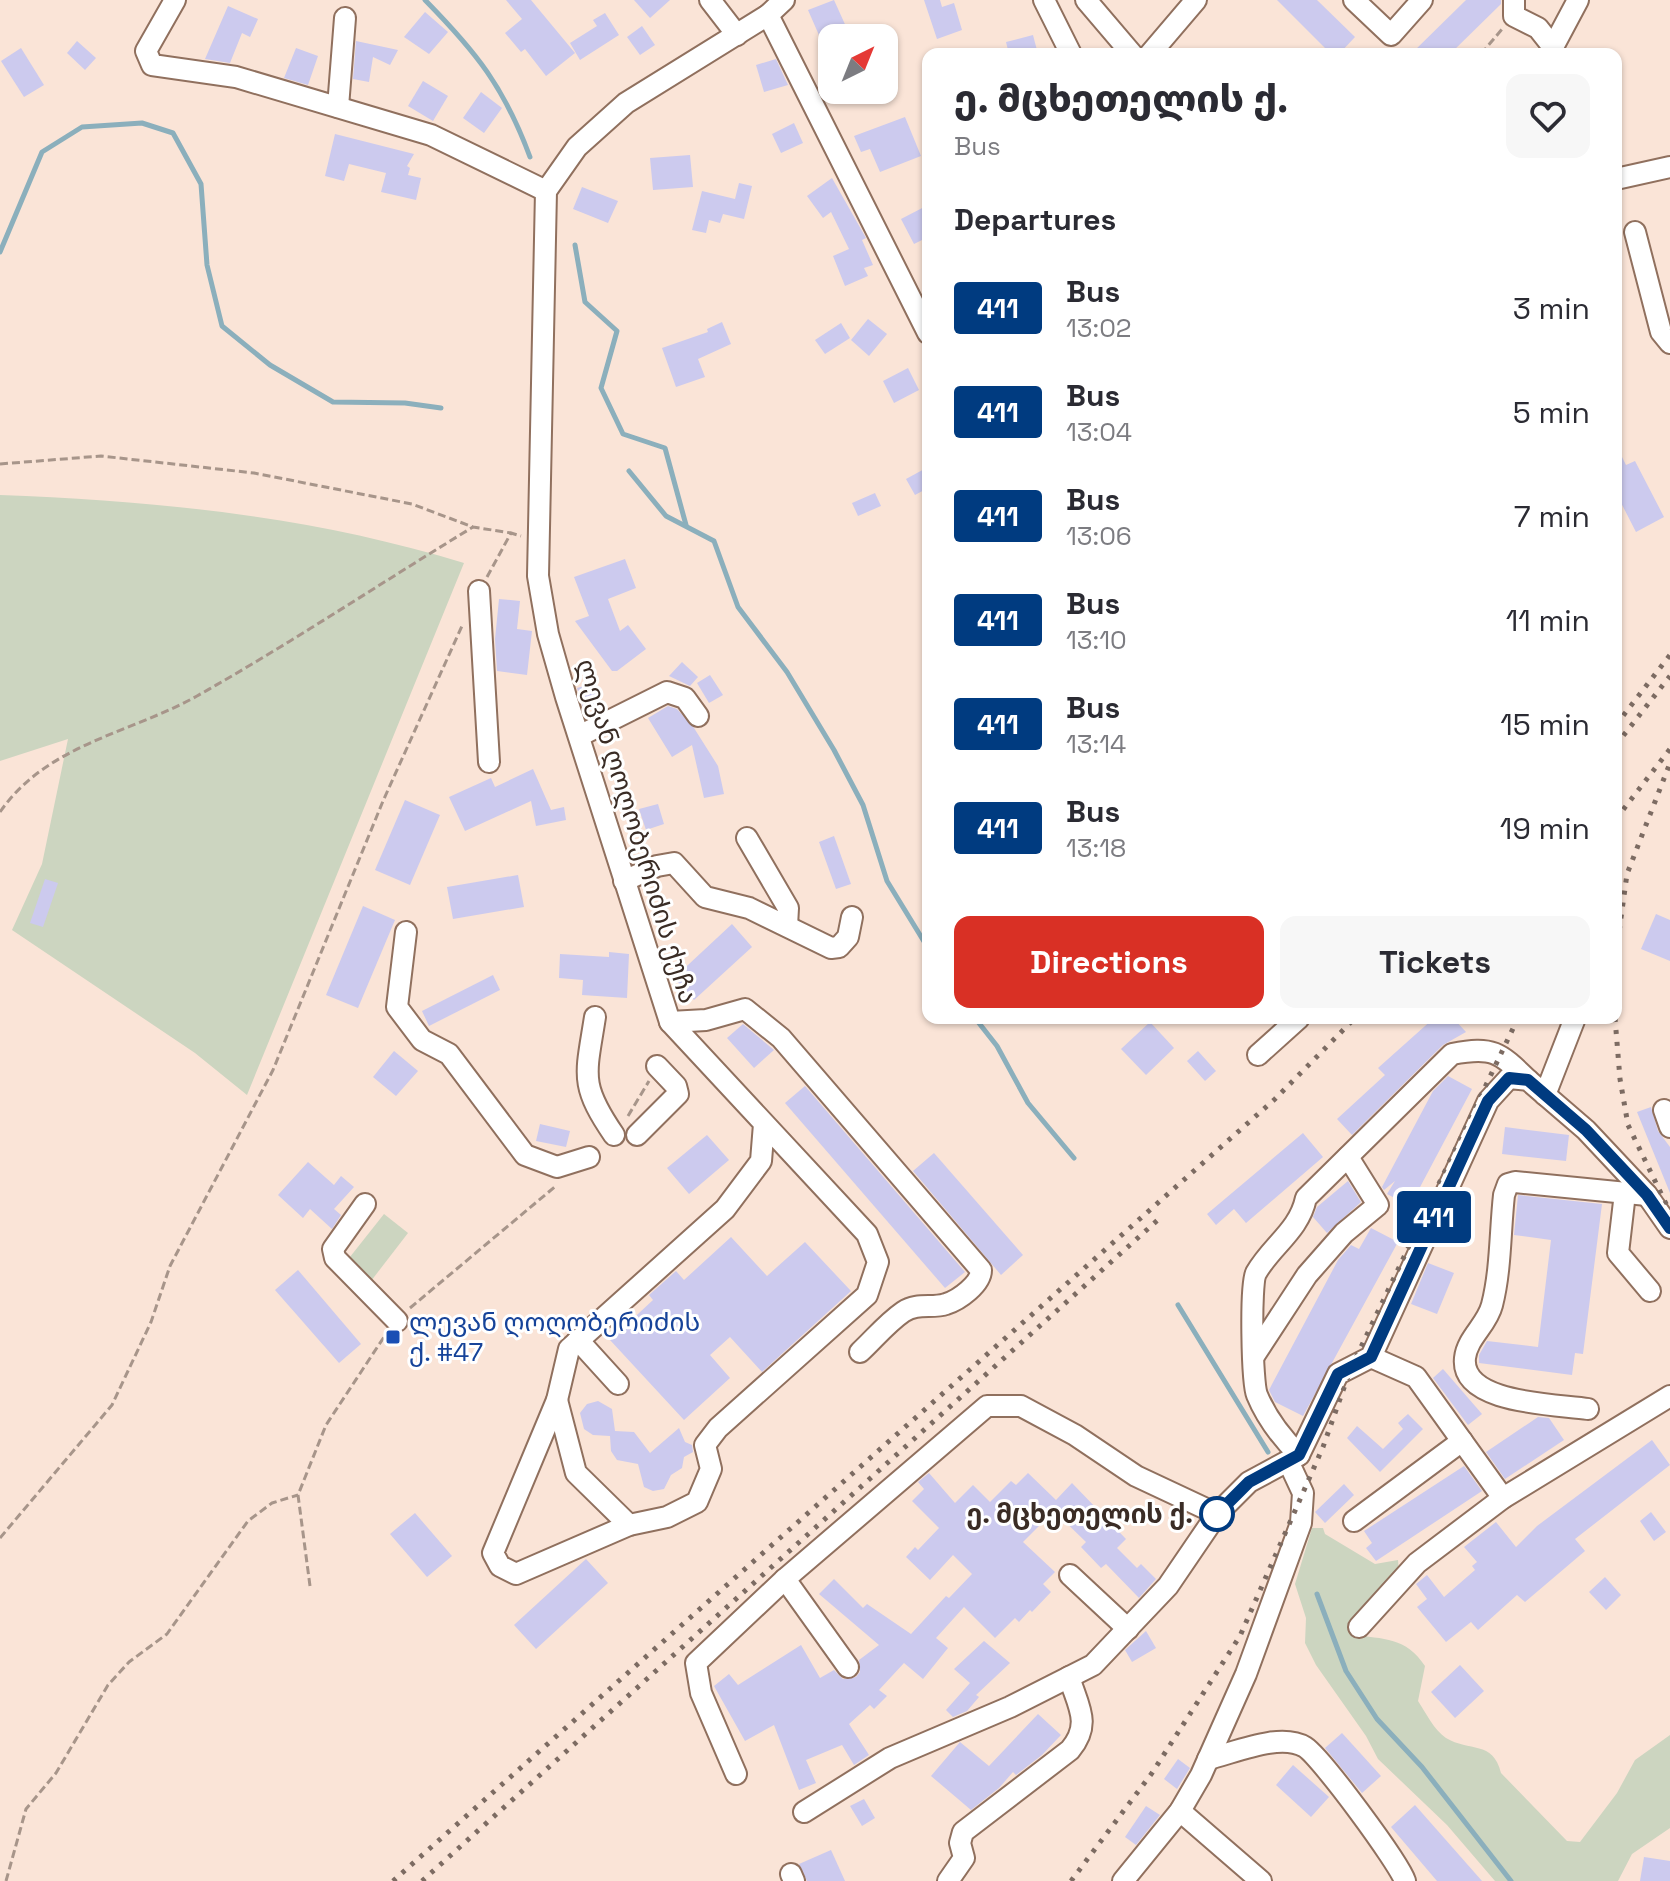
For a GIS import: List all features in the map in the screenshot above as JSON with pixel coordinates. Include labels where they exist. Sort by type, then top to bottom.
[{"type":"street","points":[[175,0],[146,51],[152,65],[236,77],[431,135],[546,191],[577,147],[626,103],[768,15],[784,0]]},
{"type":"street","points":[[710,0],[737,35]]},
{"type":"street","points":[[1044,0],[1068,48]]},
{"type":"street","points":[[1086,0],[1127,48]]},
{"type":"street","points":[[1155,48],[1196,0]]},
{"type":"street","points":[[1354,0],[1391,35],[1422,0]]},
{"type":"street","points":[[1553,48],[1578,0]]},
{"type":"street","points":[[1514,8],[1538,28],[1551,48]]},
{"type":"street","points":[[768,15],[922,321]]},
{"type":"street","points":[[338,107],[345,18]]},
{"type":"street","points":[[1622,178],[1670,167]]},
{"type":"street","name":"ლევან ღოღობერიძის ქუჩა","points":[[546,191],[538,576],[548,634],[670,1022]]},
{"type":"street","points":[[1635,232],[1661,332],[1670,343]]},
{"type":"street","points":[[479,591],[489,762]]},
{"type":"street","points":[[579,736],[667,692],[685,698],[698,716]]},
{"type":"street","points":[[747,838],[788,908],[787,926]]},
{"type":"street","points":[[624,881],[657,866],[674,863],[705,897],[749,908],[831,948],[839,947],[848,937],[852,917]]},
{"type":"street","points":[[406,932],[397,1007],[422,1040],[449,1054],[525,1155],[557,1167],[589,1157]]},
{"type":"street","points":[[670,1022],[706,1020],[735,1009],[745,1009],[758,1016],[781,1038],[981,1270],[981,1277],[973,1286],[945,1305],[919,1304],[903,1312],[860,1352]]},
{"type":"street","points":[[595,1017],[586,1081],[592,1103],[614,1135]]},
{"type":"street","points":[[670,1022],[867,1234],[878,1262],[867,1295],[718,1428],[705,1445],[711,1469],[697,1502],[667,1517],[629,1525],[516,1574],[500,1566],[493,1553],[557,1400],[569,1349],[725,1209],[761,1161],[764,1124]]},
{"type":"street","points":[[1258,1055],[1292,1024]]},
{"type":"street","points":[[1545,1095],[1573,1024]]},
{"type":"street","points":[[1123,1881],[1180,1811],[1208,1759],[1246,1674],[1301,1523],[1303,1493],[1294,1459],[1255,1392],[1252,1292],[1256,1274],[1302,1218],[1306,1198],[1452,1054],[1482,1048],[1501,1055],[1586,1130],[1647,1195],[1670,1228]]},
{"type":"street","points":[[637,1135],[678,1094],[676,1086],[657,1066]]},
{"type":"street","points":[[804,1812],[890,1758],[1010,1707],[1093,1665],[1168,1586],[1217,1514],[1249,1482],[1294,1459],[1338,1374],[1371,1357],[1488,1101],[1509,1078],[1528,1080]]},
{"type":"street","points":[[1254,1356],[1307,1275],[1344,1233],[1378,1205],[1348,1157]]},
{"type":"street","points":[[1588,1409],[1493,1395],[1472,1383],[1466,1373],[1468,1345],[1485,1325],[1493,1304],[1508,1184],[1647,1195]]},
{"type":"street","points":[[1625,1193],[1618,1253],[1650,1291]]},
{"type":"street","points":[[365,1204],[333,1249],[335,1258],[397,1321]]},
{"type":"street","points":[[578,1340],[618,1384]]},
{"type":"street","points":[[1371,1357],[1416,1377],[1503,1498]]},
{"type":"street","points":[[1359,1627],[1417,1563],[1503,1498],[1670,1396]]},
{"type":"street","points":[[557,1400],[576,1473],[629,1525]]},
{"type":"street","points":[[736,1774],[701,1693],[696,1663],[785,1579],[987,1406],[1021,1406],[1075,1435],[1136,1476],[1217,1514]]},
{"type":"street","points":[[1354,1521],[1462,1441]]},
{"type":"street","points":[[1070,1575],[1128,1629]]},
{"type":"street","points":[[785,1579],[848,1667]]},
{"type":"street","points":[[948,1881],[964,1858],[960,1843],[963,1832],[1070,1750],[1082,1736],[1083,1723],[1069,1677]]},
{"type":"street","points":[[1208,1759],[1282,1742],[1305,1747],[1333,1778],[1405,1881]]},
{"type":"street","points":[[1180,1811],[1261,1881]]},
{"type":"path","points":[[1485,48],[1514,8]]},
{"type":"path","points":[[0,464],[101,456],[254,473],[412,504],[473,527],[511,533],[537,542]]},
{"type":"path","points":[[0,812],[24,782],[69,751],[194,697],[473,527]]},
{"type":"path","points":[[0,1538],[112,1405],[151,1322],[170,1266],[273,1070],[383,801],[479,591],[511,533]]},
{"type":"path","points":[[614,1135],[657,1066]]},
{"type":"path","points":[[310,1586],[298,1495],[326,1425],[354,1379],[397,1321],[454,1268],[566,1178]]},
{"type":"path","points":[[6,1881],[26,1809],[56,1773],[108,1685],[129,1662],[167,1634],[248,1521],[272,1503],[298,1495]]},
{"type":"green space","points":[[0,495],[176,507],[292,522],[350,533],[464,563],[247,1095],[195,1053],[12,930],[42,864],[68,739],[0,761]]},
{"type":"green space","points":[[384,1214],[408,1233],[371,1281],[346,1262]]},
{"type":"green space","points":[[1312,1528],[1323,1528],[1325,1534],[1375,1564],[1398,1560],[1399,1572],[1353,1625],[1352,1635],[1393,1641],[1410,1649],[1425,1666],[1418,1701],[1438,1731],[1446,1738],[1479,1748],[1492,1756],[1501,1773],[1567,1841],[1580,1842],[1617,1793],[1635,1760],[1670,1735],[1670,1828],[1632,1854],[1618,1881],[1495,1881],[1447,1825],[1378,1759],[1366,1736],[1316,1665],[1305,1643],[1306,1618],[1295,1584]]},
{"type":"building","points":[[506,0],[531,0],[575,53],[546,76],[525,49],[521,52],[505,33],[522,19]]},
{"type":"building","points":[[634,0],[670,0],[650,18]]},
{"type":"building","points":[[834,0],[845,24],[818,24],[818,33],[808,10]]},
{"type":"building","points":[[924,0],[940,0],[942,7],[954,3],[962,30],[937,39]]},
{"type":"building","points":[[1277,0],[1317,0],[1355,37],[1345,48],[1325,48]]},
{"type":"building","points":[[1466,0],[1501,0],[1501,4],[1456,48],[1417,48]]},
{"type":"building","points":[[228,6],[258,19],[250,37],[242,33],[230,63],[205,59]]},
{"type":"building","points":[[425,12],[448,32],[429,54],[404,37]]},
{"type":"building","points":[[605,13],[619,35],[580,60],[570,43],[597,26],[593,20]]},
{"type":"building","points":[[642,26],[655,45],[640,55],[627,37]]},
{"type":"building","points":[[1033,35],[1036,48],[1008,48],[1006,42]]},
{"type":"building","points":[[77,41],[96,58],[85,70],[67,53]]},
{"type":"building","points":[[356,41],[398,50],[390,65],[373,57],[369,82],[353,79]]},
{"type":"building","points":[[21,48],[44,85],[24,97],[1,61]]},
{"type":"building","points":[[296,48],[318,56],[308,85],[284,78]]},
{"type":"building","points":[[776,59],[788,85],[764,92],[756,65]]},
{"type":"building","points":[[423,81],[448,96],[433,121],[408,106]]},
{"type":"building","points":[[481,92],[502,108],[484,133],[463,118]]},
{"type":"building","points":[[905,117],[921,156],[880,172],[870,149],[861,152],[854,136]]},
{"type":"building","points":[[794,123],[803,143],[781,153],[772,134]]},
{"type":"building","points":[[335,134],[414,154],[407,166],[410,168],[408,175],[421,178],[416,200],[381,192],[386,173],[349,164],[344,181],[325,176]]},
{"type":"building","points":[[690,155],[693,187],[653,190],[650,158]]},
{"type":"building","points":[[832,178],[866,238],[862,240],[873,265],[864,268],[868,276],[845,286],[833,256],[849,249],[831,212],[823,218],[807,196]]},
{"type":"building","points":[[739,183],[752,186],[744,219],[723,214],[720,223],[709,220],[706,233],[692,230],[702,191],[735,199]]},
{"type":"building","points":[[582,187],[618,201],[608,223],[573,209]]},
{"type":"building","points":[[922,208],[922,240],[914,244],[901,219]]},
{"type":"building","points":[[868,319],[887,334],[869,356],[851,340]]},
{"type":"building","points":[[722,322],[731,344],[698,359],[705,377],[676,387],[662,348],[708,332],[707,329]]},
{"type":"building","points":[[841,323],[850,338],[825,354],[815,340]]},
{"type":"building","points":[[908,368],[919,390],[894,403],[883,381]]},
{"type":"building","points":[[1622,457],[1626,465],[1635,461],[1664,517],[1636,532],[1622,505]]},
{"type":"building","points":[[922,470],[922,491],[915,495],[906,479]]},
{"type":"building","points":[[875,493],[881,506],[858,516],[852,503]]},
{"type":"building","points":[[625,559],[636,588],[608,599],[620,631],[628,625],[646,649],[617,671],[612,671],[575,621],[589,616],[574,577]]},
{"type":"building","points":[[499,599],[520,601],[517,629],[532,631],[527,675],[497,671],[495,639]]},
{"type":"building","points":[[682,662],[698,677],[690,686],[669,676]]},
{"type":"building","points":[[710,675],[723,695],[709,703],[697,683]]},
{"type":"building","points":[[594,683],[601,706],[584,712],[577,688]]},
{"type":"building","points":[[668,706],[677,709],[694,728],[718,766],[724,794],[704,798],[692,745],[672,757],[648,718]]},
{"type":"building","points":[[533,769],[551,810],[564,807],[566,820],[536,826],[531,801],[465,831],[449,797],[491,778],[495,787]]},
{"type":"building","points":[[405,800],[440,815],[410,885],[375,870]]},
{"type":"building","points":[[658,804],[664,824],[646,830],[639,809]]},
{"type":"building","points":[[834,836],[851,884],[836,889],[819,842]]},
{"type":"building","points":[[518,875],[524,907],[453,919],[447,887]]},
{"type":"building","points":[[45,879],[58,883],[43,927],[30,923]]},
{"type":"building","points":[[363,906],[395,920],[358,1008],[326,995]]},
{"type":"building","points":[[1656,914],[1670,920],[1670,961],[1641,949]]},
{"type":"building","points":[[732,924],[752,947],[694,1000],[674,978]]},
{"type":"building","points":[[609,952],[629,954],[627,998],[582,995],[583,980],[559,978],[560,954],[609,957]]},
{"type":"building","points":[[493,975],[500,990],[429,1026],[422,1011]]},
{"type":"building","points":[[743,1024],[774,1050],[754,1068],[727,1038]]},
{"type":"building","points":[[1148,1024],[1152,1024],[1174,1048],[1146,1075],[1121,1049]]},
{"type":"building","points":[[1427,1024],[1459,1024],[1466,1032],[1443,1045],[1352,1135],[1337,1119],[1385,1075],[1378,1068]]},
{"type":"building","points":[[394,1051],[418,1071],[396,1096],[373,1077]]},
{"type":"building","points":[[1198,1051],[1216,1071],[1205,1081],[1187,1061]]},
{"type":"building","points":[[1448,1076],[1472,1089],[1410,1206],[1387,1194],[1395,1181],[1384,1190],[1382,1187],[1433,1091]]},
{"type":"building","points":[[805,1086],[965,1272],[945,1288],[785,1103]]},
{"type":"building","points":[[1651,1107],[1658,1131],[1670,1147],[1670,1193],[1637,1112]]},
{"type":"building","points":[[540,1124],[570,1131],[566,1147],[536,1141]]},
{"type":"building","points":[[1505,1127],[1569,1135],[1566,1161],[1502,1154]]},
{"type":"building","points":[[1303,1133],[1323,1157],[1246,1223],[1234,1209],[1216,1225],[1207,1214]]},
{"type":"building","points":[[707,1135],[729,1160],[689,1194],[667,1168]]},
{"type":"building","points":[[934,1153],[1023,1255],[1001,1275],[913,1171]]},
{"type":"building","points":[[308,1162],[334,1185],[341,1176],[354,1187],[334,1209],[341,1215],[332,1229],[310,1209],[303,1218],[278,1195]]},
{"type":"building","points":[[1348,1181],[1361,1202],[1327,1233],[1313,1217],[1317,1207]]},
{"type":"building","points":[[1518,1195],[1602,1204],[1583,1354],[1575,1353],[1572,1375],[1479,1363],[1479,1355],[1487,1341],[1538,1347],[1551,1240],[1514,1235]]},
{"type":"building","points":[[1371,1228],[1398,1242],[1303,1416],[1275,1402],[1269,1390],[1338,1260],[1351,1245],[1359,1249]]},
{"type":"building","points":[[731,1237],[767,1276],[805,1242],[851,1291],[762,1372],[730,1337],[710,1355],[730,1378],[684,1420],[610,1340],[653,1300],[649,1295],[676,1271],[684,1280]]},
{"type":"building","points":[[1428,1263],[1454,1273],[1437,1314],[1411,1304]]},
{"type":"building","points":[[298,1270],[361,1344],[339,1363],[275,1290]]},
{"type":"building","points":[[1443,1369],[1482,1414],[1468,1425],[1433,1378]]},
{"type":"building","points":[[598,1401],[612,1409],[615,1431],[634,1432],[650,1453],[679,1428],[685,1442],[692,1445],[693,1452],[684,1457],[682,1468],[671,1475],[664,1489],[653,1491],[644,1487],[638,1464],[617,1460],[611,1451],[610,1436],[593,1435],[584,1429],[580,1413],[587,1404]]},
{"type":"building","points":[[1408,1414],[1423,1429],[1380,1472],[1347,1438],[1357,1426],[1383,1449],[1403,1429],[1398,1423]]},
{"type":"building","points":[[1538,1417],[1549,1418],[1564,1440],[1505,1479],[1486,1452]]},
{"type":"building","points":[[1652,1440],[1670,1465],[1575,1539],[1585,1551],[1525,1602],[1517,1595],[1478,1630],[1471,1622],[1446,1642],[1417,1607],[1427,1599],[1416,1584],[1427,1575],[1444,1597],[1475,1570],[1472,1566],[1477,1562],[1464,1547],[1496,1522],[1516,1547],[1537,1526]]},
{"type":"building","points":[[1464,1466],[1482,1491],[1376,1561],[1366,1548],[1372,1543],[1364,1531]]},
{"type":"building","points":[[929,1473],[955,1503],[973,1485],[990,1502],[1011,1481],[1016,1485],[1028,1473],[1056,1500],[1072,1483],[1126,1539],[1117,1548],[1137,1568],[1141,1564],[1156,1579],[1139,1598],[1106,1564],[1101,1568],[1081,1547],[1086,1542],[1054,1511],[1023,1542],[1055,1572],[1043,1584],[1051,1592],[1032,1612],[1030,1610],[1019,1622],[1015,1618],[995,1638],[964,1607],[936,1638],[948,1648],[923,1679],[904,1663],[879,1690],[887,1696],[874,1709],[870,1705],[849,1724],[869,1755],[854,1765],[842,1745],[806,1760],[816,1783],[799,1790],[774,1725],[745,1741],[714,1686],[729,1674],[738,1685],[801,1645],[820,1678],[834,1670],[843,1679],[856,1677],[860,1672],[859,1660],[879,1645],[819,1594],[834,1579],[863,1608],[867,1604],[911,1634],[946,1596],[949,1598],[972,1574],[953,1555],[930,1580],[906,1557],[915,1547],[918,1550],[939,1528],[912,1501],[924,1489],[918,1482]]},
{"type":"building","points":[[1344,1484],[1354,1495],[1325,1523],[1315,1512]]},
{"type":"building","points":[[1651,1512],[1666,1532],[1654,1541],[1640,1521]]},
{"type":"building","points":[[415,1513],[452,1556],[427,1577],[390,1534]]},
{"type":"building","points":[[586,1559],[608,1583],[536,1649],[514,1625]]},
{"type":"building","points":[[1605,1577],[1621,1595],[1606,1610],[1589,1592]]},
{"type":"building","points":[[1146,1631],[1156,1648],[1132,1662],[1125,1650]]},
{"type":"building","points":[[984,1641],[1010,1663],[976,1695],[979,1697],[967,1711],[953,1717],[946,1710],[970,1683],[954,1669]]},
{"type":"building","points":[[1460,1665],[1484,1691],[1455,1718],[1431,1692]]},
{"type":"building","points":[[1038,1714],[1061,1735],[1042,1755],[1016,1775],[1013,1772],[999,1788],[971,1810],[931,1776],[960,1742],[989,1766]]},
{"type":"building","points":[[1342,1733],[1381,1776],[1362,1793],[1325,1748]]},
{"type":"building","points":[[1178,1759],[1190,1768],[1177,1789],[1164,1779]]},
{"type":"building","points":[[1293,1765],[1329,1797],[1311,1817],[1276,1785]]},
{"type":"building","points":[[864,1799],[875,1818],[862,1826],[850,1806]]},
{"type":"building","points":[[1415,1805],[1482,1881],[1437,1881],[1391,1827]]},
{"type":"building","points":[[1146,1806],[1160,1815],[1136,1845],[1125,1837]]},
{"type":"building","points":[[831,1850],[845,1881],[807,1881],[799,1864]]},
{"type":"building","points":[[1644,1857],[1670,1861],[1670,1881],[1640,1881]]},
{"type":"waterway","points":[[425,0],[487,72],[510,110],[530,157]]},
{"type":"waterway","points":[[0,252],[42,152],[82,127],[142,123],[173,133],[201,184],[207,265],[222,326],[270,365],[333,402],[405,403],[441,408]]},
{"type":"waterway","points":[[575,245],[585,302],[617,331],[601,388],[623,434],[665,448],[686,525]]},
{"type":"waterway","points":[[629,471],[666,516],[714,541],[738,607],[787,672],[863,805],[887,881],[922,938]]},
{"type":"waterway","points":[[980,1024],[997,1046],[1028,1103],[1074,1158]]},
{"type":"waterway","points":[[1178,1305],[1268,1452]]},
{"type":"waterway","points":[[1317,1594],[1346,1671],[1377,1719],[1422,1767],[1511,1881]]},
{"type":"railway","points":[[1622,717],[1670,655]]},
{"type":"railway","points":[[1622,737],[1670,676]]},
{"type":"railway","points":[[1622,811],[1670,749]]},
{"type":"railway","points":[[1622,910],[1627,874],[1670,763]]},
{"type":"railway","points":[[393,1881],[1275,1099],[1349,1024]]},
{"type":"railway","points":[[1071,1881],[1152,1773],[1240,1636],[1323,1447],[1351,1368],[1515,1024]]},
{"type":"railway","points":[[1615,1024],[1628,1125],[1670,1212]]},
{"type":"railway","points":[[422,1881],[1160,1218]]},
{"type":"bus line","name":"411","points":[[1217,1514],[1249,1482],[1299,1455],[1338,1374],[1371,1357],[1488,1101],[1509,1078],[1528,1080],[1586,1130],[1647,1195],[1670,1228]]},
{"type":"place","name":"ლევან ღოღობერიძის ქ. #47","points":[[393,1337]]},
{"type":"place","name":"ე. მცხეთელის ქ.","points":[[1217,1514]]}]
